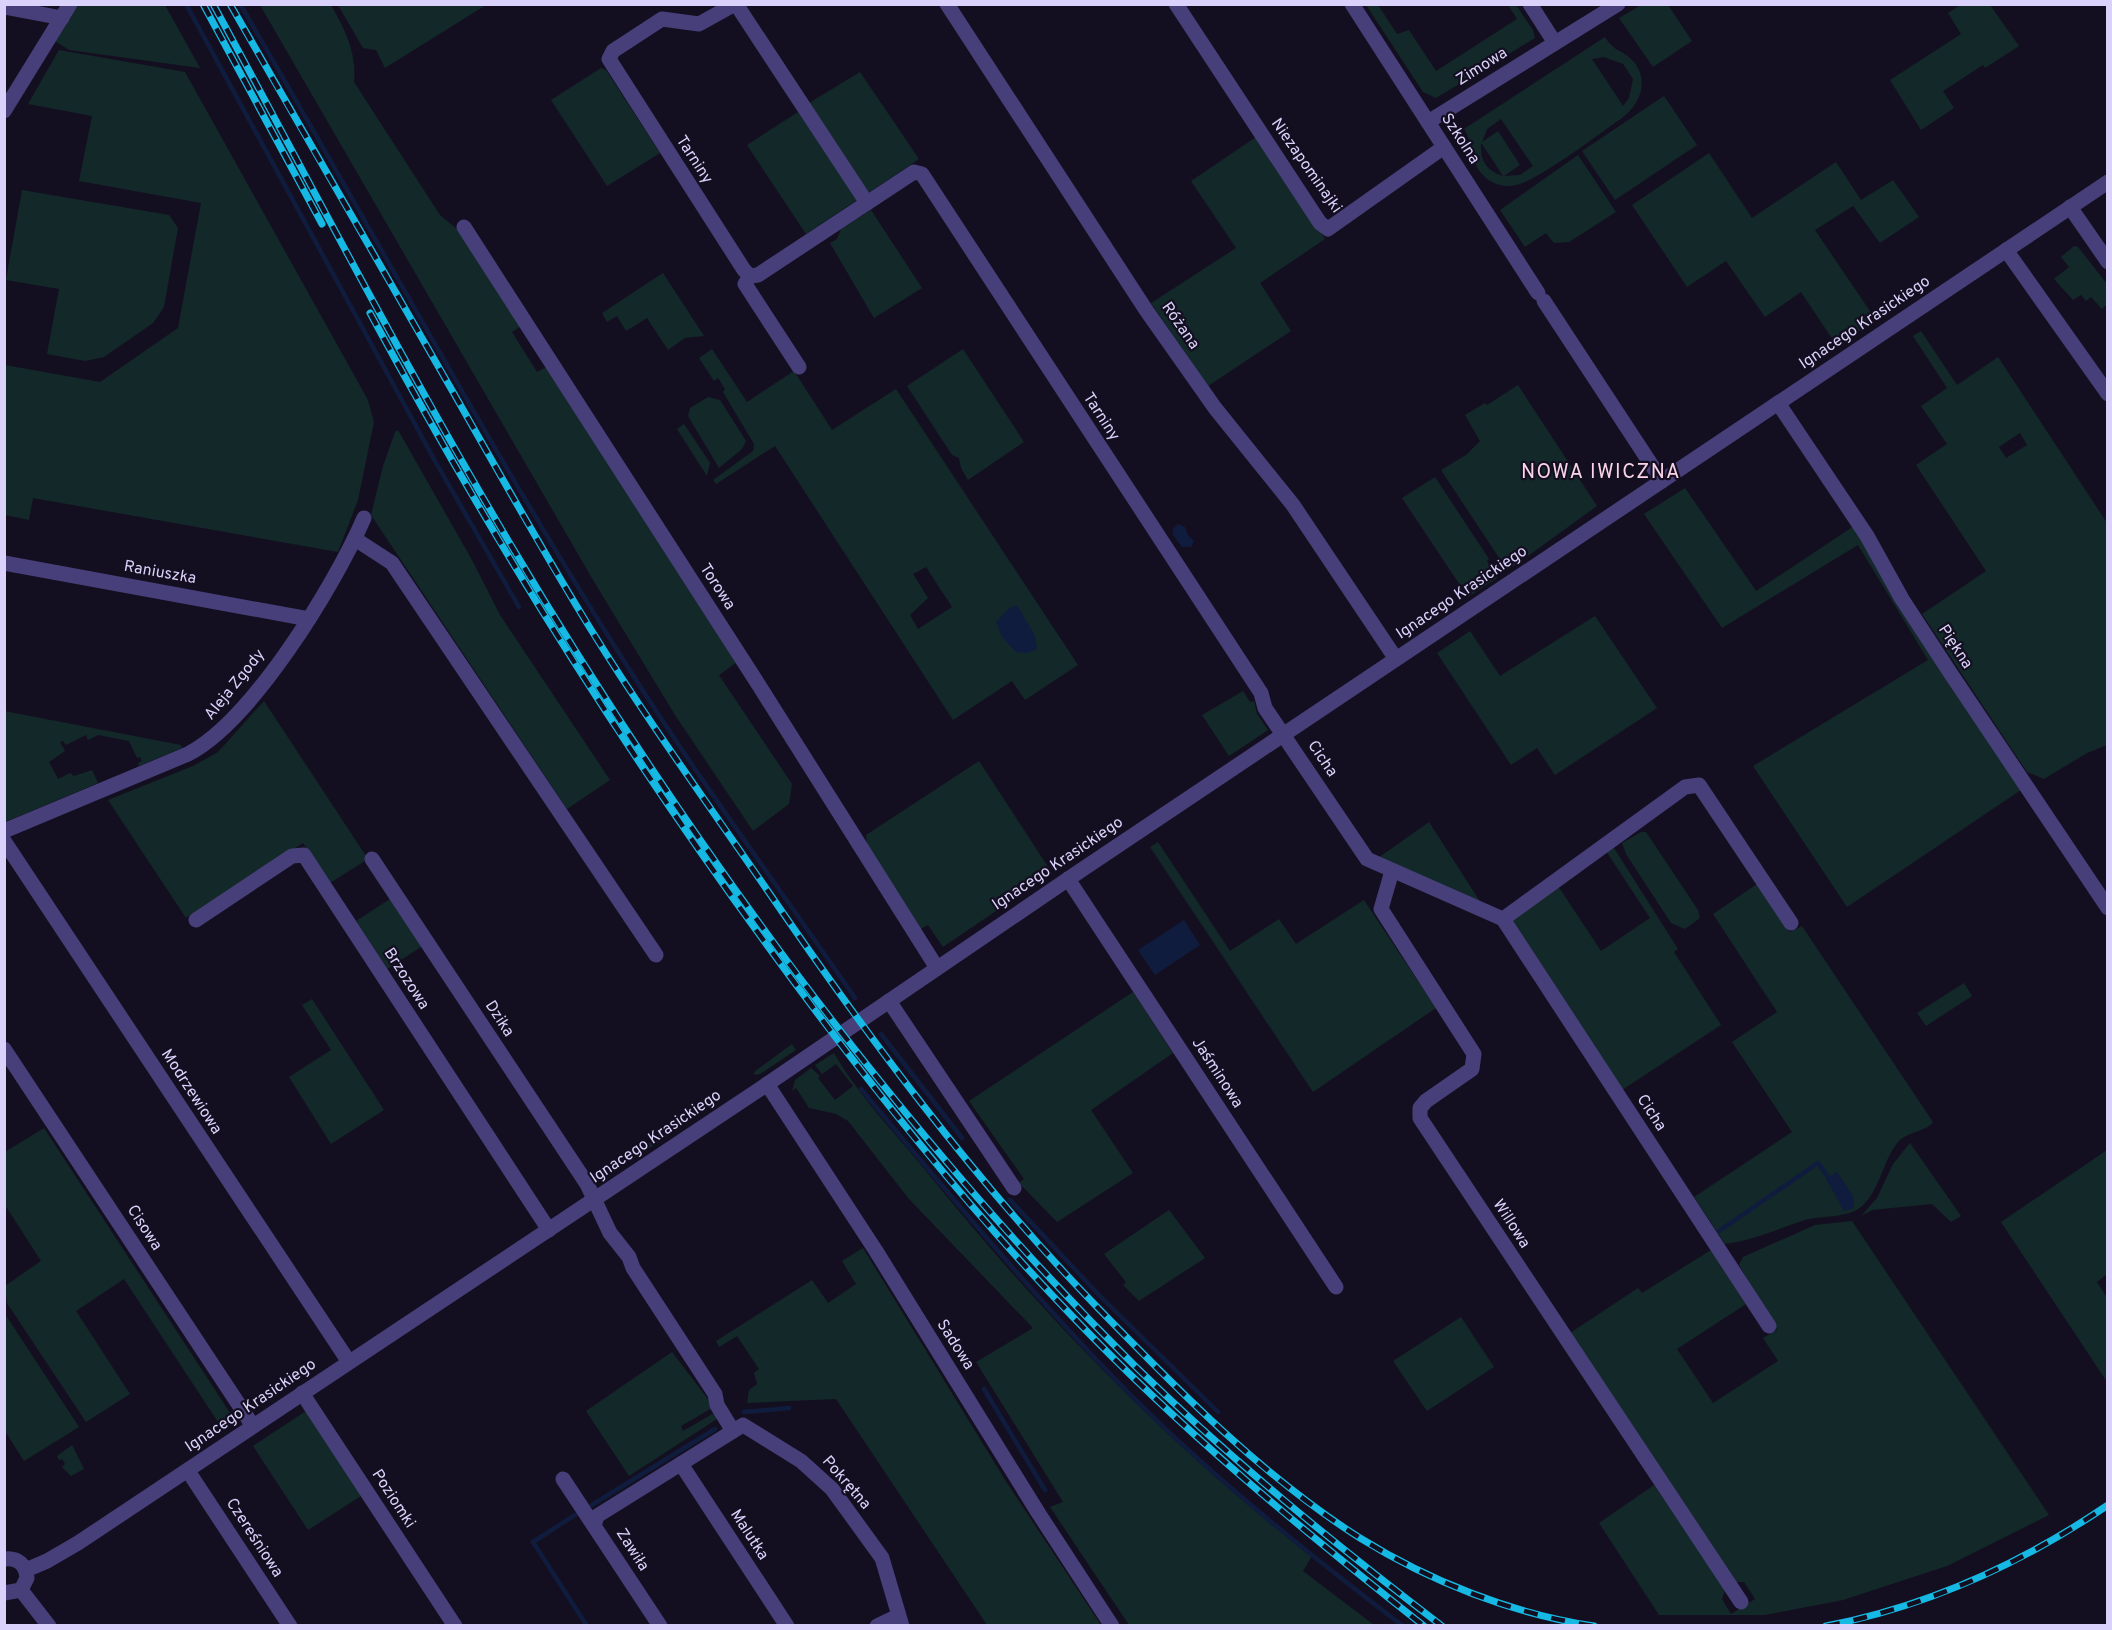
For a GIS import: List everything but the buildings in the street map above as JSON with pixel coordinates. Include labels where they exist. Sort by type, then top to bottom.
[{"type":"street","points":[[4,111],[70,4]]},
{"type":"street","points":[[735,4],[867,203]]},
{"type":"street","name":"Tarniny","points":[[735,4],[699,24],[662,20],[613,51],[610,62],[750,276]]},
{"type":"street","name":"Różana","points":[[947,4],[1150,315],[1215,408],[1293,505],[1396,659]]},
{"type":"street","name":"Niezapominajki","points":[[1176,4],[1320,223],[1328,229],[1444,147]]},
{"type":"street","name":"Szkolna","points":[[1352,4],[1662,481]]},
{"type":"street","points":[[1530,4],[1555,43]]},
{"type":"street","name":"Zimowa","points":[[1428,122],[1618,4]]},
{"type":"street","points":[[4,7],[62,18]]},
{"type":"street","name":"Tarniny","points":[[750,276],[758,275],[914,172],[922,174],[1261,693],[1265,708],[1284,735]]},
{"type":"street","name":"Ignacego Krasickiego","points":[[26,1569],[66,1551],[188,1471],[2108,182]]},
{"type":"street","points":[[2070,207],[2108,262]]},
{"type":"street","name":"Torowa","points":[[464,227],[755,679],[937,968]]},
{"type":"street","points":[[2006,250],[2108,394]]},
{"type":"street","name":"Tarniny","points":[[750,276],[745,284],[799,368]]},
{"type":"street","name":"Piękna","points":[[1778,403],[1867,536],[1900,595],[1949,671],[2108,908]]},
{"type":"street","name":"Aleja Zgody","points":[[4,831],[205,745],[237,713],[309,619],[334,581],[364,518]]},
{"type":"street","points":[[355,538],[392,563],[656,955]]},
{"type":"street","name":"Raniuszka","points":[[4,562],[309,619]]},
{"type":"street","name":"Cicha","points":[[1284,735],[1367,859],[1503,919],[1769,1326]]},
{"type":"street","points":[[1503,919],[1685,787],[1699,785],[1791,922]]},
{"type":"street","name":"Modrzewiowa","points":[[4,841],[349,1362]]},
{"type":"street","name":"Brzozowa","points":[[196,920],[292,856],[304,855],[549,1230]]},
{"type":"street","name":"Dzika","points":[[372,859],[587,1184],[610,1233],[629,1257],[639,1278],[715,1394],[717,1405],[738,1428]]},
{"type":"street","name":"Willowa","points":[[1392,871],[1381,909],[1474,1054],[1472,1069],[1422,1104],[1420,1118],[1741,1602]]},
{"type":"street","name":"Jaśminowa","points":[[1068,879],[1336,1287]]},
{"type":"street","points":[[889,1001],[1014,1188]]},
{"type":"street","name":"Cisowa","points":[[4,1049],[253,1426]]},
{"type":"street","name":"Sadowa","points":[[766,1084],[876,1251],[1038,1514],[1112,1626]]},
{"type":"street","name":"Poziomki","points":[[302,1393],[455,1626]]},
{"type":"street","points":[[681,1464],[738,1428]]},
{"type":"street","name":"Pokrętna","points":[[738,1428],[801,1461],[832,1489],[882,1558],[888,1572],[900,1621]]},
{"type":"street","name":"Zawiła","points":[[660,1626],[594,1526],[597,1516],[681,1464]]},
{"type":"street","name":"Malutka","points":[[681,1464],[787,1626]]},
{"type":"street","name":"Czereśniowa","points":[[188,1471],[290,1626]]},
{"type":"street","points":[[563,1479],[594,1526]]},
{"type":"street","points":[[4,1559],[19,1561],[26,1569],[27,1578],[21,1590]]},
{"type":"street","points":[[4,1593],[21,1590]]},
{"type":"street","points":[[21,1590],[49,1626]]},
{"type":"street","points":[[877,1626],[900,1621]]},
{"type":"green space","points":[[78,5],[165,5],[200,68],[69,50],[55,41]]},
{"type":"green space","points":[[260,5],[331,5],[352,52],[354,82],[440,215],[457,229],[520,327],[512,332],[537,372],[546,367],[737,662],[719,675],[792,784],[789,804],[753,831],[675,715],[593,580]]},
{"type":"green space","points":[[338,5],[486,5],[385,68],[376,50],[363,48]]},
{"type":"green space","points":[[1366,5],[1378,5],[1397,34],[1409,30],[1436,71],[1517,19],[1508,5],[1516,5],[1533,30],[1535,38],[1436,98],[1423,92]]},
{"type":"green space","points":[[1641,5],[1668,5],[1692,41],[1653,67],[1619,18]]},
{"type":"green space","points":[[1960,5],[1990,5],[2019,46],[1985,68],[1983,65],[1943,91],[1954,108],[1921,130],[1890,80],[1961,34],[1948,13]]},
{"type":"green space","points":[[1605,37],[1612,46],[1633,61],[1641,76],[1641,92],[1628,113],[1539,175],[1516,185],[1498,184],[1483,175],[1476,164],[1464,129]],"holes":[[[1604,57],[1623,64],[1633,79],[1629,98],[1623,106],[1592,59]],[[1501,119],[1533,166],[1520,175],[1504,176],[1520,165],[1498,131],[1482,142],[1487,129]],[[1482,144],[1503,176],[1488,168],[1481,150]]]},
{"type":"green space","points":[[59,50],[185,72],[368,400],[374,422],[358,500],[338,552],[33,498],[29,520],[5,515],[5,365],[100,382],[178,328],[201,203],[79,181],[92,116],[28,104]]},
{"type":"green space","points":[[601,68],[606,70],[660,153],[607,186],[551,100]]},
{"type":"green space","points":[[860,72],[919,159],[868,193],[809,103]]},
{"type":"green space","points":[[1664,96],[1697,145],[1615,200],[1582,151]]},
{"type":"green space","points":[[798,112],[857,200],[806,234],[747,145]]},
{"type":"green space","points":[[1256,137],[1325,239],[1260,283],[1291,331],[1208,386],[1151,303],[1236,248],[1191,181]]},
{"type":"green space","points":[[1709,153],[1752,218],[1836,162],[1861,200],[1893,180],[1919,217],[1880,243],[1853,206],[1815,230],[1876,320],[1837,346],[1801,292],[1765,317],[1726,261],[1687,287],[1632,205]]},
{"type":"green space","points":[[1578,155],[1616,212],[1569,242],[1554,243],[1546,233],[1525,247],[1500,210]]},
{"type":"green space","points":[[22,190],[169,215],[178,228],[164,307],[153,323],[104,357],[85,361],[47,354],[59,289],[6,280]]},
{"type":"green space","points":[[871,210],[922,288],[874,318],[830,243],[837,239],[841,229]]},
{"type":"green space","points":[[2074,246],[2078,247],[2107,284],[2107,304],[2102,309],[2091,297],[2086,301],[2081,295],[2073,300],[2054,279],[2069,267],[2061,257]]},
{"type":"green space","points":[[663,273],[704,336],[685,338],[668,350],[647,318],[626,331],[617,316],[607,322],[602,313]]},
{"type":"green space","points":[[1921,331],[1957,385],[1998,357],[2107,523],[2107,745],[2087,753],[2044,779],[2027,772],[1922,614],[1986,571],[1916,465],[1947,444],[1921,406],[1947,388],[1913,336]],"holes":[[[2020,433],[2027,445],[2006,458],[1999,447]]]},
{"type":"green space","points":[[712,349],[747,402],[794,371],[832,430],[896,389],[1078,665],[1025,700],[1012,681],[953,720],[775,446],[716,484],[713,480],[753,451],[754,444],[723,392],[725,389],[718,378],[714,381],[699,358]],"holes":[[[926,567],[952,607],[918,629],[910,615],[928,598],[913,574]]]},
{"type":"green space","points":[[963,349],[1024,442],[968,480],[961,468],[959,458],[952,455],[907,386]]},
{"type":"green space","points":[[1518,385],[1597,506],[1528,556],[1525,551],[1515,558],[1518,563],[1507,570],[1441,470],[1466,455],[1480,441],[1465,415],[1485,403],[1487,405]]},
{"type":"green space","points":[[708,397],[720,400],[746,441],[742,449],[719,468],[688,416],[690,408]]},
{"type":"green space","points":[[684,424],[710,463],[707,476],[677,429]]},
{"type":"green space","points":[[398,430],[472,560],[500,615],[610,780],[567,809],[371,515],[383,466],[395,432]]},
{"type":"green space","points":[[1435,477],[1489,559],[1487,561],[1497,578],[1468,597],[1402,498]]},
{"type":"green space","points":[[1685,488],[1756,591],[1854,526],[2021,790],[1847,907],[1753,766],[1928,660],[1858,545],[1722,628],[1644,514]]},
{"type":"green space","points":[[1595,616],[1657,708],[1555,775],[1537,748],[1511,765],[1437,653],[1470,631],[1500,676]]},
{"type":"green space","points":[[1243,691],[1250,702],[1254,701],[1257,714],[1268,730],[1229,756],[1202,715]]},
{"type":"green space","points":[[264,701],[368,859],[330,883],[303,843],[186,918],[108,800],[193,766],[218,752]]},
{"type":"green space","points":[[4,711],[181,745],[182,748],[139,766],[138,763],[142,761],[140,757],[137,758],[129,741],[98,735],[88,740],[86,735],[66,745],[63,741],[60,742],[65,751],[49,762],[58,779],[70,773],[74,776],[92,770],[98,783],[5,822]]},
{"type":"green space","points":[[979,761],[1052,873],[943,947],[928,925],[919,930],[867,848],[866,835]]},
{"type":"green space","points":[[1429,822],[1479,900],[1477,903],[1378,858]]},
{"type":"green space","points":[[1641,832],[1646,832],[1698,910],[1700,918],[1685,929],[1671,923],[1626,854],[1622,843]]},
{"type":"green space","points":[[1158,842],[1230,951],[1279,919],[1296,944],[1364,900],[1436,1008],[1313,1092],[1150,847]]},
{"type":"green space","points":[[1614,848],[1678,949],[1674,952],[1721,1025],[1622,1090],[1512,921],[1558,886],[1601,951],[1650,918],[1606,851]]},
{"type":"green space","points":[[1757,884],[1790,932],[1802,926],[1933,1122],[1898,1142],[1873,1192],[1856,1210],[1842,1215],[1812,1218],[1756,1237],[1725,1244],[1694,1197],[1792,1132],[1732,1042],[1777,1012],[1713,914]]},
{"type":"green space","points":[[393,897],[424,945],[387,969],[356,921]]},
{"type":"green space","points":[[1964,983],[1972,996],[1926,1026],[1917,1013]]},
{"type":"green space","points":[[1133,992],[1173,1053],[1091,1110],[1133,1173],[1057,1222],[1019,1183],[1024,1179],[969,1101]]},
{"type":"green space","points":[[312,999],[384,1110],[331,1144],[289,1077],[331,1050],[302,1005]]},
{"type":"green space","points":[[792,1044],[796,1050],[755,1075],[754,1072]]},
{"type":"green space","points":[[834,1053],[877,1114],[1013,1274],[1060,1325],[1157,1424],[1259,1514],[1312,1556],[1303,1571],[1374,1625],[1129,1625],[1050,1507],[1063,1502],[976,1362],[1033,1328],[909,1199],[848,1121],[836,1114],[809,1108],[796,1088],[792,1091],[795,1080],[811,1068],[820,1076],[818,1078],[835,1100],[853,1086],[836,1064],[822,1074],[815,1065]]},
{"type":"green space","points":[[681,1122],[682,1126],[632,1160],[626,1158]]},
{"type":"green space","points":[[44,1128],[232,1416],[224,1421],[226,1425],[222,1428],[124,1279],[76,1311],[130,1394],[86,1422],[7,1303],[5,1286],[41,1261],[5,1205],[5,1152]]},
{"type":"green space","points":[[1910,1143],[1961,1216],[1951,1222],[1932,1204],[1872,1210],[1861,1216],[1877,1198],[1893,1164]]},
{"type":"green space","points":[[2107,1150],[2107,1274],[2097,1282],[2107,1298],[2107,1382],[2001,1222]]},
{"type":"green space","points":[[1169,1210],[1205,1258],[1139,1301],[1123,1285],[1126,1282],[1104,1254]]},
{"type":"green space","points":[[1852,1221],[2049,1515],[1947,1566],[1843,1600],[1765,1615],[1659,1615],[1599,1523],[1654,1485],[1725,1590],[1722,1599],[1731,1614],[1755,1599],[1744,1582],[1735,1582],[1570,1333],[1638,1288],[1642,1293],[1711,1250],[1746,1304],[1677,1349],[1713,1403],[1778,1361],[1763,1338],[1777,1330],[1739,1265],[1743,1257],[1815,1225]]},
{"type":"green space","points":[[863,1248],[1007,1483],[1101,1625],[987,1625],[836,1399],[747,1403],[749,1390],[757,1384],[754,1373],[759,1369],[737,1336],[719,1347],[716,1341],[812,1280],[828,1303],[856,1284],[842,1261]]},
{"type":"green space","points":[[5,1314],[79,1427],[24,1461],[5,1431]]},
{"type":"green space","points":[[1461,1317],[1494,1367],[1427,1411],[1393,1361]]},
{"type":"green space","points":[[672,1352],[714,1407],[681,1426],[683,1431],[716,1412],[720,1417],[629,1476],[586,1411]]},
{"type":"green space","points":[[306,1411],[361,1496],[308,1530],[253,1446]]},
{"type":"green space","points":[[72,1445],[84,1469],[71,1476],[62,1467],[65,1464],[62,1459],[59,1460],[57,1456]]},
{"type":"water","points":[[1178,524],[1185,527],[1188,535],[1194,541],[1191,547],[1182,547],[1173,535],[1173,529]]},
{"type":"water","points":[[1017,605],[1035,636],[1037,649],[1027,653],[1016,652],[1002,637],[996,622],[1009,608]]},
{"type":"water","points":[[1184,920],[1200,945],[1155,975],[1138,950]]},
{"type":"water","points":[[1837,1172],[1853,1196],[1854,1208],[1844,1211],[1826,1179]]},
{"type":"waterway","points":[[186,4],[435,461],[519,607]]},
{"type":"waterway","points":[[240,4],[528,505],[578,587],[684,752],[855,998]]},
{"type":"waterway","points":[[881,1034],[962,1138]]},
{"type":"waterway","points":[[861,1089],[1016,1271],[1147,1411],[1253,1507],[1403,1626]]},
{"type":"waterway","points":[[1719,1231],[1818,1163],[1828,1177]]},
{"type":"waterway","points":[[1010,1200],[1099,1295],[1218,1412]]},
{"type":"waterway","points":[[984,1389],[1045,1490]]},
{"type":"waterway","points":[[744,1412],[789,1408]]},
{"type":"waterway","points":[[592,1505],[715,1429]]},
{"type":"waterway","points":[[575,1515],[533,1542],[587,1626]]},
{"type":"railway","points":[[203,4],[322,224]]},
{"type":"railway","points":[[213,4],[397,345],[512,547],[648,764],[798,976],[878,1079],[961,1179],[1047,1275],[1135,1366],[1171,1401],[1285,1501],[1442,1626]]},
{"type":"railway","points":[[230,4],[537,540],[610,660],[839,993],[921,1102],[1006,1207],[1098,1308],[1191,1401],[1255,1460],[1324,1514],[1387,1554],[1443,1582],[1472,1594],[1533,1613],[1594,1626]]},
{"type":"railway","points":[[370,313],[508,555],[606,712],[710,866],[836,1039],[874,1087],[990,1227],[1113,1358],[1199,1439],[1287,1515],[1424,1626]]},
{"type":"railway","points":[[1826,1626],[1901,1607],[1973,1580],[2042,1546],[2108,1505]]},
{"type":"district","name":"NOWA IWICZNA","points":[[1601,473]]}]
